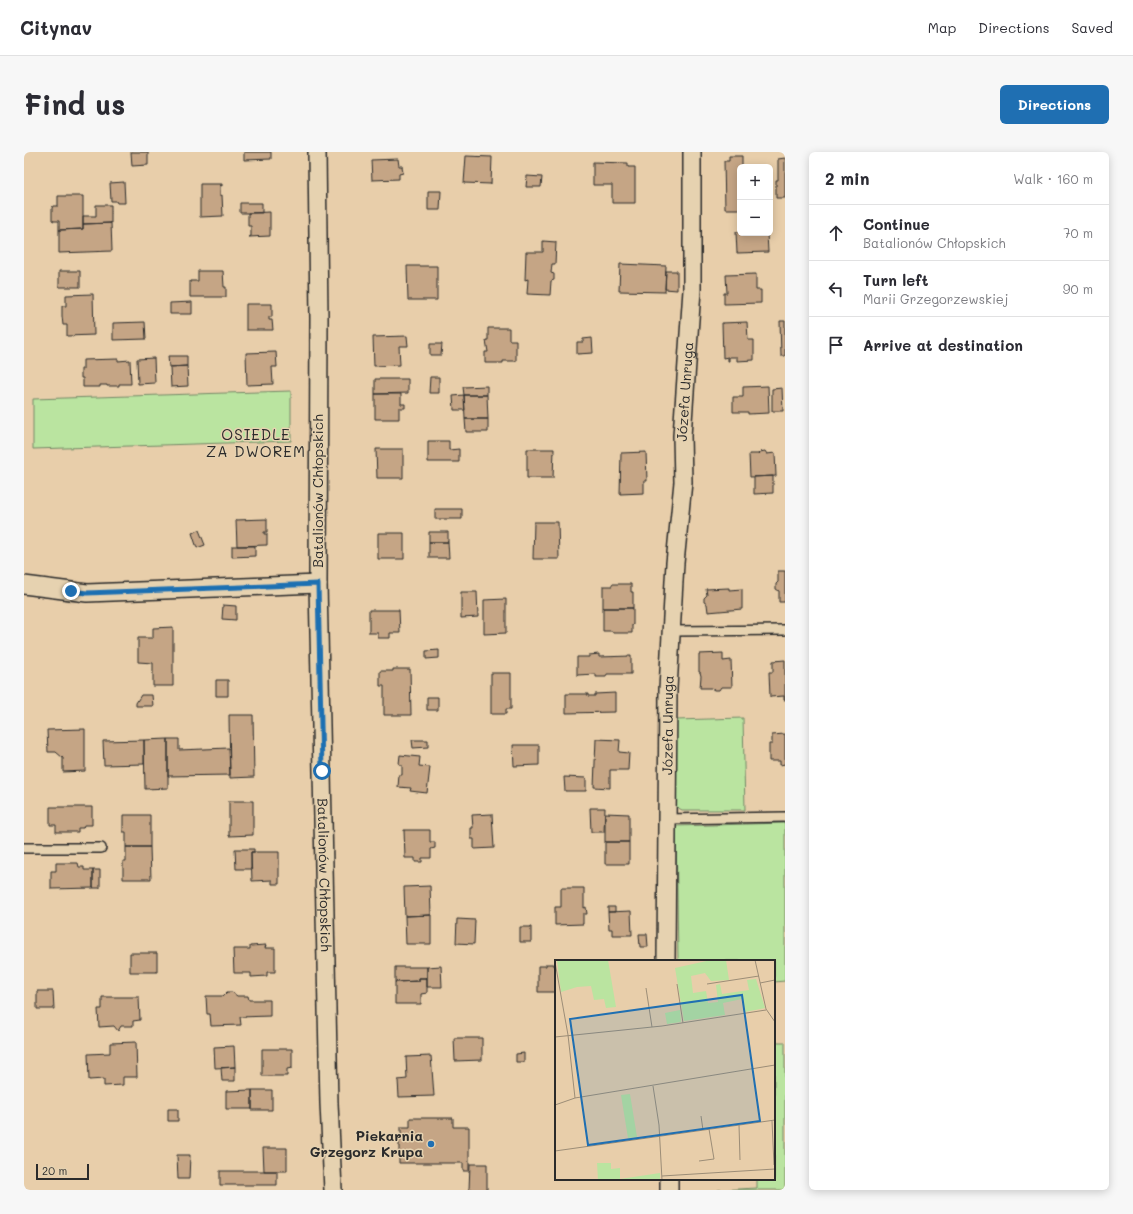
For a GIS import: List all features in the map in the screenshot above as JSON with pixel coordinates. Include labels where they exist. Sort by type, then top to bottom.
[{"type":"street","name":"Batalionów Chłopskich","points":[[317,152],[318,584],[328,1095],[333,1190]]},
{"type":"street","name":"Józefa Unruga","points":[[666,960],[668,689],[675,563],[683,482],[682,436],[692,290],[692,152]]},
{"type":"street","points":[[24,585],[87,593],[318,584]]},
{"type":"lane","points":[[671,631],[785,630]]},
{"type":"lane","points":[[667,819],[785,816]]},
{"type":"lane","points":[[24,848],[101,848]]},
{"type":"green space","points":[[291,391],[291,441],[33,449],[33,399]]},
{"type":"green space","points":[[743,718],[745,810],[682,810],[673,805],[676,720]]},
{"type":"green space","points":[[785,823],[785,981],[775,982],[775,960],[678,960],[676,826]]},
{"type":"green space","points":[[775,1042],[785,1042],[785,1190],[718,1190],[757,1188],[757,1180],[775,1180]]},
{"type":"building","points":[[131,152],[148,152],[148,165],[132,166]]},
{"type":"building","points":[[244,152],[271,152],[271,159],[244,160]]},
{"type":"building","points":[[466,156],[492,157],[491,184],[464,183]]},
{"type":"building","points":[[729,156],[742,156],[742,164],[737,164],[737,209],[725,209],[724,161],[729,161]]},
{"type":"building","points":[[785,158],[785,198],[776,198],[778,159]]},
{"type":"building","points":[[398,159],[399,166],[402,166],[403,173],[399,174],[399,179],[372,180],[371,160]]},
{"type":"building","points":[[593,162],[628,163],[628,167],[635,167],[635,203],[612,203],[612,185],[593,185]]},
{"type":"building","points":[[527,176],[542,177],[541,187],[526,187]]},
{"type":"building","points":[[124,182],[125,203],[111,201],[110,183]]},
{"type":"building","points":[[200,184],[222,184],[222,186],[220,185],[220,196],[222,195],[223,216],[200,217]]},
{"type":"building","points":[[428,191],[441,191],[440,210],[428,210]]},
{"type":"building","points":[[58,196],[83,196],[83,229],[59,230],[59,221],[52,220],[52,208],[53,206],[58,206]]},
{"type":"building","points":[[240,203],[262,203],[262,213],[240,213]]},
{"type":"building","points":[[96,205],[111,205],[111,223],[83,224],[83,216],[96,216]]},
{"type":"building","points":[[270,212],[270,236],[249,237],[251,236],[251,226],[248,226],[248,213]]},
{"type":"building","points":[[111,223],[112,251],[59,253],[59,230],[83,229],[83,224]]},
{"type":"building","points":[[736,232],[737,236],[767,236],[768,252],[737,253]]},
{"type":"building","points":[[543,241],[556,242],[555,264],[552,264],[551,273],[554,274],[554,280],[551,281],[550,295],[527,294],[528,279],[525,280],[526,252],[543,252]]},
{"type":"building","points":[[620,264],[666,266],[665,292],[619,291]]},
{"type":"building","points":[[407,266],[437,266],[437,300],[408,300]]},
{"type":"building","points":[[59,271],[80,271],[80,287],[59,287]]},
{"type":"building","points":[[198,271],[223,271],[226,297],[190,297],[190,281],[198,281]]},
{"type":"building","points":[[666,271],[677,271],[677,290],[665,289]]},
{"type":"building","points":[[756,274],[756,290],[761,290],[761,303],[724,304],[724,293],[727,293],[726,275]]},
{"type":"building","points":[[93,294],[94,335],[67,336],[67,325],[63,325],[62,316],[62,306],[66,306],[66,295]]},
{"type":"building","points":[[192,302],[192,314],[170,314],[170,303]]},
{"type":"building","points":[[246,304],[272,304],[272,317],[269,317],[269,320],[272,320],[273,330],[246,330]]},
{"type":"building","points":[[780,321],[785,321],[785,356],[781,356]]},
{"type":"building","points":[[145,322],[146,339],[113,340],[113,323]]},
{"type":"building","points":[[747,322],[748,340],[754,340],[754,360],[737,361],[737,357],[729,357],[728,361],[728,357],[723,358],[722,323]]},
{"type":"building","points":[[488,328],[509,328],[509,340],[516,340],[516,361],[485,363],[485,352],[488,352],[486,340],[488,340]]},
{"type":"building","points":[[407,336],[408,346],[399,346],[400,365],[374,366],[373,337]]},
{"type":"building","points":[[592,338],[593,353],[577,354],[577,342],[583,342],[583,339]]},
{"type":"building","points":[[430,344],[442,344],[441,355],[430,355]]},
{"type":"building","points":[[276,352],[277,367],[272,367],[273,384],[247,385],[246,353]]},
{"type":"building","points":[[168,356],[187,356],[187,366],[169,367]]},
{"type":"building","points":[[154,358],[155,383],[138,384],[137,359]]},
{"type":"building","points":[[118,359],[118,361],[130,360],[131,384],[119,384],[119,386],[100,385],[100,387],[83,387],[81,369],[83,369],[83,360]]},
{"type":"building","points":[[187,366],[188,386],[171,387],[170,367]]},
{"type":"building","points":[[430,377],[439,377],[439,393],[429,393]]},
{"type":"building","points":[[375,379],[408,379],[408,393],[375,394]]},
{"type":"building","points":[[487,386],[487,395],[464,395],[463,387]]},
{"type":"building","points":[[768,386],[769,413],[748,414],[748,412],[733,412],[733,397],[743,397],[743,387]]},
{"type":"building","points":[[782,388],[783,411],[772,411],[772,389]]},
{"type":"building","points":[[375,394],[401,394],[401,404],[405,404],[405,408],[399,408],[399,419],[375,419]]},
{"type":"building","points":[[464,395],[487,395],[488,419],[465,419]]},
{"type":"building","points":[[464,395],[465,410],[454,410],[453,396]]},
{"type":"building","points":[[465,419],[488,419],[488,432],[466,432]]},
{"type":"building","points":[[428,441],[449,441],[449,450],[459,449],[459,462],[428,462]]},
{"type":"building","points":[[376,449],[403,449],[403,478],[377,478]]},
{"type":"building","points":[[527,449],[554,449],[553,478],[527,478]]},
{"type":"building","points":[[765,451],[767,454],[775,453],[776,476],[750,477],[749,454],[758,454]]},
{"type":"building","points":[[646,452],[647,481],[644,481],[644,493],[620,494],[621,453]]},
{"type":"building","points":[[773,476],[773,493],[754,494],[754,477]]},
{"type":"building","points":[[435,509],[462,509],[462,519],[435,519]]},
{"type":"building","points":[[267,519],[267,532],[264,532],[264,534],[267,534],[267,545],[237,546],[236,520]]},
{"type":"building","points":[[534,522],[558,522],[559,559],[533,559]]},
{"type":"building","points":[[199,530],[205,545],[197,548],[192,533]]},
{"type":"building","points":[[429,532],[448,532],[448,542],[429,542]]},
{"type":"building","points":[[378,533],[404,533],[404,559],[378,559]]},
{"type":"building","points":[[429,542],[448,542],[449,558],[429,558]]},
{"type":"building","points":[[232,546],[255,546],[255,556],[232,557]]},
{"type":"building","points":[[778,571],[785,571],[785,602],[779,602],[779,591],[776,589],[776,584],[778,582]]},
{"type":"building","points":[[612,584],[631,584],[631,592],[633,592],[633,608],[603,608],[603,586],[612,586]]},
{"type":"building","points":[[729,588],[729,590],[742,589],[742,609],[708,612],[707,604],[704,602],[704,598],[707,595],[706,589]]},
{"type":"building","points":[[461,592],[477,592],[478,617],[461,618]]},
{"type":"building","points":[[506,599],[506,633],[484,634],[484,600]]},
{"type":"building","points":[[223,605],[236,606],[236,620],[222,619]]},
{"type":"building","points":[[603,608],[633,608],[632,633],[613,633],[612,631],[603,631]]},
{"type":"building","points":[[369,610],[399,610],[400,633],[390,633],[390,638],[378,638],[378,633],[369,633]]},
{"type":"building","points":[[173,627],[173,686],[153,686],[153,663],[138,662],[138,638],[153,638],[153,628]]},
{"type":"building","points":[[439,650],[439,658],[426,659],[426,651]]},
{"type":"building","points":[[723,653],[723,661],[731,660],[732,687],[721,687],[719,690],[700,688],[701,676],[699,672],[699,654]]},
{"type":"building","points":[[599,654],[599,657],[631,656],[631,674],[607,674],[606,677],[596,677],[596,674],[577,675],[577,657],[589,657],[589,655]]},
{"type":"building","points":[[785,660],[784,700],[784,696],[770,697],[769,672],[773,672],[773,661]]},
{"type":"building","points":[[393,669],[410,669],[411,715],[384,715],[384,686],[380,686],[380,671],[393,671]]},
{"type":"building","points":[[491,673],[511,673],[511,709],[506,709],[506,714],[491,714]]},
{"type":"building","points":[[216,680],[228,680],[228,696],[216,696]]},
{"type":"building","points":[[615,693],[615,712],[566,713],[566,694],[588,694],[588,696],[595,696],[595,694]]},
{"type":"building","points":[[141,695],[152,695],[153,706],[136,706],[136,703]]},
{"type":"building","points":[[427,697],[438,697],[438,710],[427,710]]},
{"type":"building","points":[[229,715],[253,715],[254,777],[230,778]]},
{"type":"building","points":[[85,729],[85,771],[63,772],[63,758],[56,752],[48,752],[47,730]]},
{"type":"building","points":[[785,734],[785,764],[780,765],[780,761],[769,761],[769,744],[772,744],[772,735]]},
{"type":"building","points":[[168,739],[168,788],[145,789],[144,740]]},
{"type":"building","points":[[168,739],[179,739],[179,750],[229,748],[230,775],[168,776]]},
{"type":"building","points":[[596,739],[620,740],[619,752],[629,753],[628,770],[610,770],[610,788],[594,787]]},
{"type":"building","points":[[144,740],[144,764],[104,765],[103,741]]},
{"type":"building","points":[[412,740],[428,740],[428,747],[413,748]]},
{"type":"building","points":[[513,745],[539,745],[539,765],[514,766]]},
{"type":"building","points":[[400,755],[420,757],[419,766],[430,767],[427,793],[410,791],[411,788],[398,787],[399,775],[402,775],[402,765],[399,764]]},
{"type":"building","points":[[564,777],[586,778],[586,791],[565,791]]},
{"type":"building","points":[[229,801],[253,801],[253,835],[229,836]]},
{"type":"building","points":[[50,807],[92,807],[92,825],[84,825],[83,828],[78,828],[78,832],[56,832],[56,825],[50,825]]},
{"type":"building","points":[[590,808],[605,808],[604,832],[591,832]]},
{"type":"building","points":[[605,813],[629,814],[629,842],[605,842]]},
{"type":"building","points":[[492,814],[494,848],[474,849],[474,839],[471,839],[471,828],[473,828],[472,815]]},
{"type":"building","points":[[123,815],[150,815],[150,847],[126,847],[126,832],[123,832]]},
{"type":"building","points":[[404,830],[430,830],[430,842],[435,842],[435,848],[431,849],[431,858],[422,858],[422,862],[415,862],[415,858],[405,858]]},
{"type":"building","points":[[605,842],[629,842],[629,864],[605,864]]},
{"type":"building","points":[[126,847],[150,847],[151,879],[123,879],[123,861],[126,861]]},
{"type":"building","points":[[235,849],[254,849],[254,852],[251,852],[251,869],[236,869]]},
{"type":"building","points":[[251,852],[279,852],[279,884],[272,884],[272,880],[252,881]]},
{"type":"building","points":[[56,863],[78,863],[79,867],[84,867],[84,870],[93,870],[93,888],[51,889],[51,871],[56,871]]},
{"type":"building","points":[[93,870],[100,870],[100,888],[93,888]]},
{"type":"building","points":[[430,886],[431,915],[405,916],[404,887]]},
{"type":"building","points":[[561,888],[584,888],[584,908],[586,907],[587,914],[583,914],[583,924],[555,925],[555,907],[561,907]]},
{"type":"building","points":[[608,907],[615,907],[615,912],[608,912]]},
{"type":"building","points":[[631,911],[632,935],[612,935],[612,929],[609,929],[608,912]]},
{"type":"building","points":[[431,915],[431,944],[406,944],[405,916]]},
{"type":"building","points":[[457,919],[475,920],[474,944],[456,943]]},
{"type":"building","points":[[520,927],[531,927],[531,942],[520,942]]},
{"type":"building","points":[[639,934],[647,934],[648,947],[640,947]]},
{"type":"building","points":[[266,945],[265,948],[275,948],[275,972],[267,972],[267,976],[251,977],[251,973],[234,973],[233,949],[250,949],[250,946]]},
{"type":"building","points":[[130,953],[157,953],[157,972],[130,972]]},
{"type":"building","points":[[546,964],[554,964],[555,966],[555,992],[538,992],[538,966],[546,966]]},
{"type":"building","points":[[441,966],[442,987],[427,987],[427,967]]},
{"type":"building","points":[[395,967],[427,967],[427,978],[419,978],[419,981],[395,982]]},
{"type":"building","points":[[419,978],[427,978],[427,993],[421,994],[421,1004],[395,1004],[395,982],[419,981]]},
{"type":"building","points":[[37,991],[53,991],[54,1009],[37,1009]]},
{"type":"building","points":[[227,992],[232,992],[237,996],[248,996],[249,1000],[270,1000],[270,1016],[240,1017],[241,1025],[211,1026],[210,1014],[207,1014],[206,996],[223,996]]},
{"type":"building","points":[[102,997],[139,997],[140,1020],[133,1021],[133,1026],[121,1026],[118,1031],[114,1026],[99,1027],[98,1009],[102,1009]]},
{"type":"building","points":[[454,1038],[482,1038],[482,1060],[455,1061]]},
{"type":"building","points":[[136,1042],[137,1077],[123,1077],[123,1085],[104,1086],[104,1079],[89,1080],[88,1054],[110,1053],[110,1043]]},
{"type":"building","points":[[234,1046],[235,1067],[215,1068],[214,1047]]},
{"type":"building","points":[[262,1049],[292,1049],[292,1068],[287,1069],[287,1076],[262,1076]]},
{"type":"building","points":[[524,1053],[524,1062],[516,1062],[516,1054]]},
{"type":"building","points":[[431,1056],[434,1096],[399,1097],[398,1080],[407,1079],[406,1057]]},
{"type":"building","points":[[235,1067],[235,1081],[222,1081],[221,1068]]},
{"type":"building","points":[[252,1090],[272,1090],[272,1110],[252,1110]]},
{"type":"building","points":[[252,1090],[252,1109],[226,1109],[226,1091]]},
{"type":"building","points":[[168,1109],[178,1109],[178,1121],[168,1121]]},
{"type":"building","points":[[410,1118],[453,1118],[453,1127],[469,1127],[469,1171],[463,1171],[463,1163],[399,1163],[399,1136],[401,1137],[401,1127],[410,1127]]},
{"type":"building","points":[[263,1148],[287,1148],[287,1171],[264,1171]]},
{"type":"building","points":[[177,1155],[190,1155],[189,1179],[178,1179]]},
{"type":"building","points":[[470,1164],[487,1164],[487,1190],[469,1190]]},
{"type":"building","points":[[220,1171],[277,1171],[277,1185],[220,1185]]},
{"type":"place","name":"Piekarnia Grzegorz Krupa","points":[[431,1144]]},
{"type":"district","name":"OSIEDLE ZA DWOREM","points":[[256,444]]},
{"type":"route","points":[[71,591],[87,593],[318,584],[322,771]]}]
